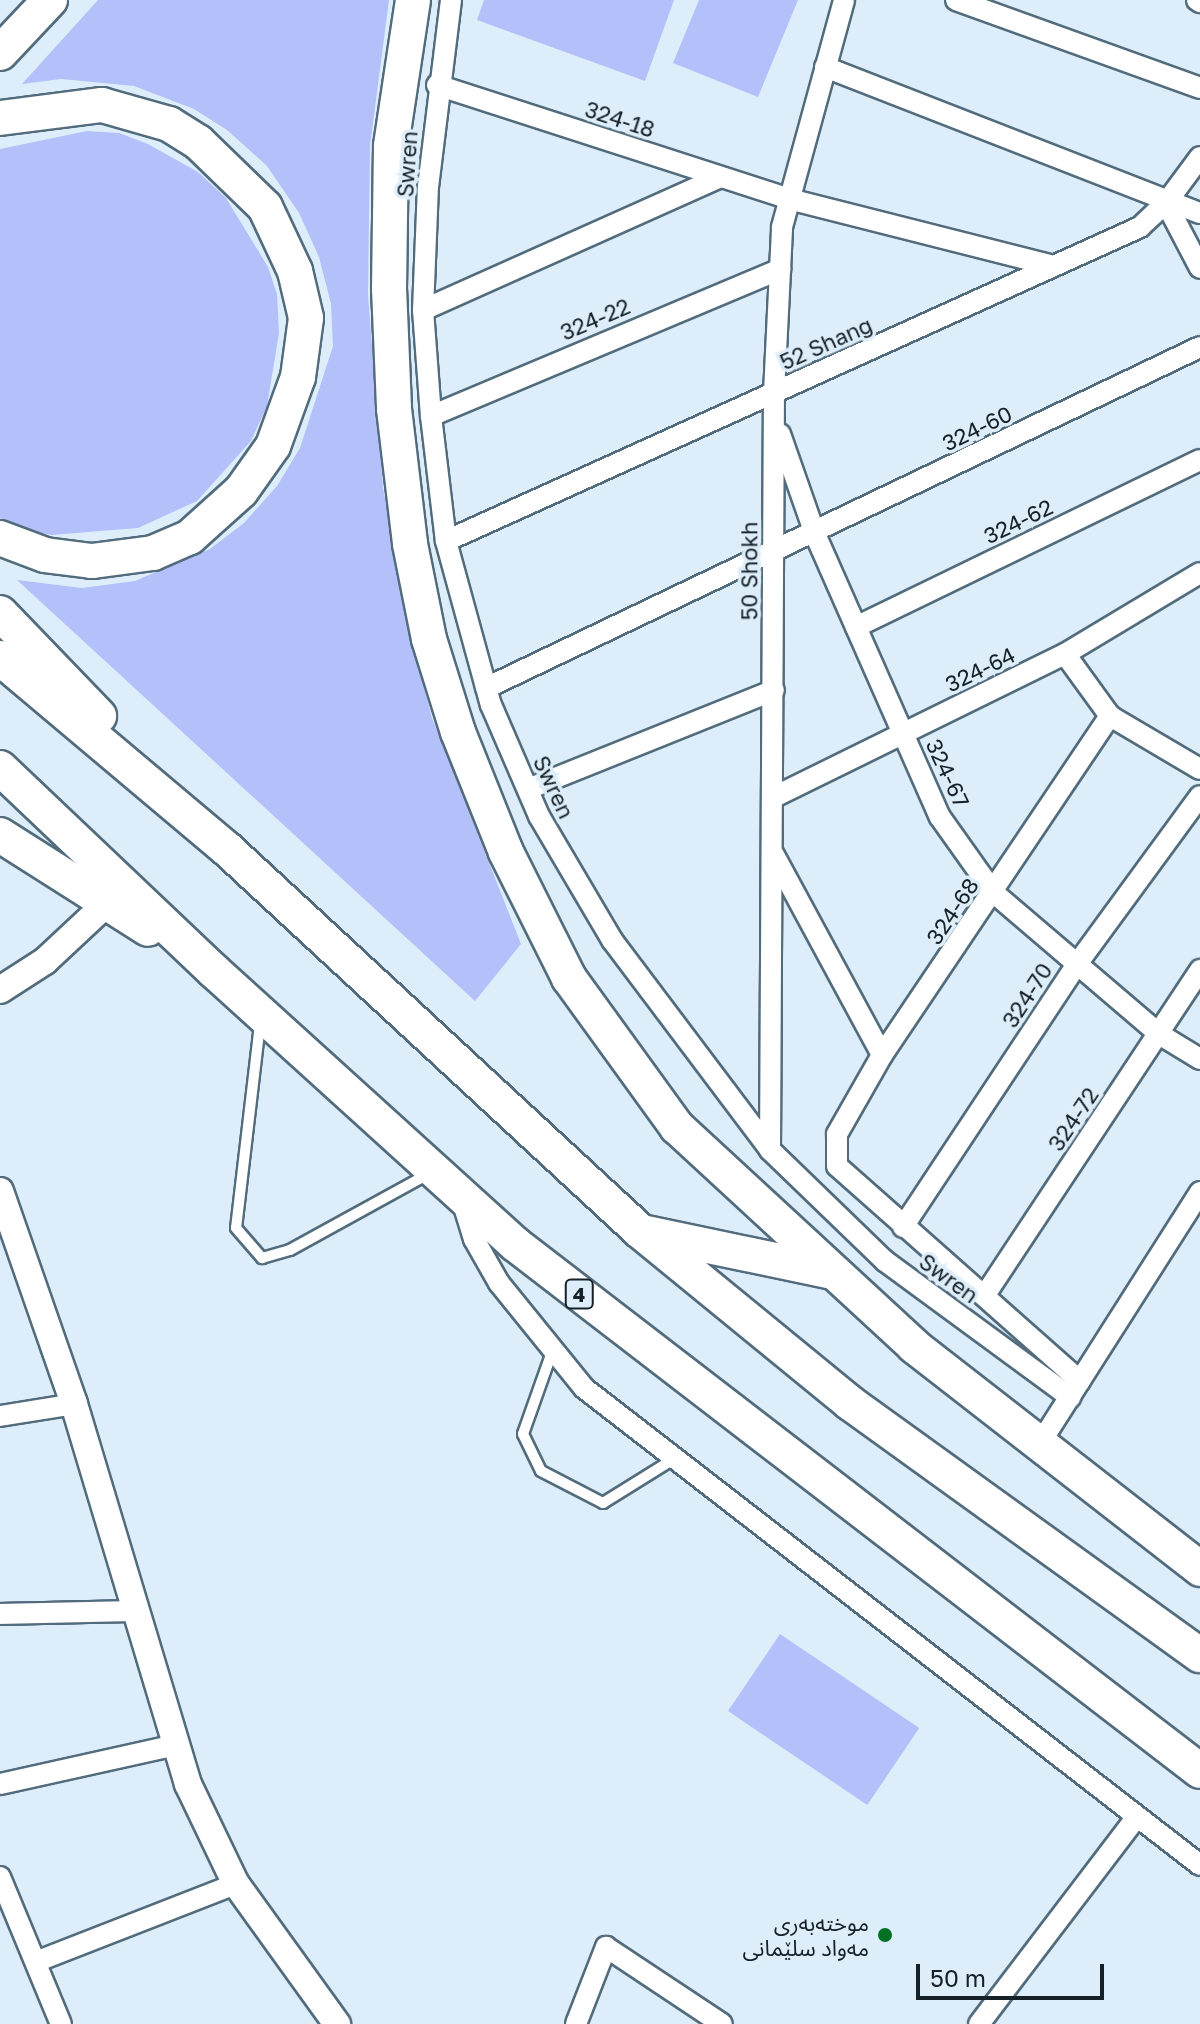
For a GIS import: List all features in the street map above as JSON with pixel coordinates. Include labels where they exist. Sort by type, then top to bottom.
[{"type":"highway","points":[[0,53],[50,0]]},
{"type":"highway","points":[[413,0],[391,146],[394,409],[424,612],[458,732],[506,852],[569,978],[677,1127],[914,1346],[1200,1569]]},
{"type":"highway","points":[[0,118],[102,105],[169,124],[188,136],[241,178],[265,207],[295,271],[306,318],[298,377],[273,446],[241,491],[190,537],[153,553],[92,561],[45,555],[0,538]]},
{"type":"highway","points":[[0,613],[227,849]]},
{"type":"highway","points":[[0,658],[227,849],[640,1231],[850,1403],[1200,1655]]},
{"type":"highway","name":"4","points":[[0,768],[214,971],[515,1244],[1200,1771]]},
{"type":"highway","points":[[0,835],[214,971]]},
{"type":"highway","points":[[640,1231],[834,1272]]},
{"type":"street","name":"Swren","points":[[451,0],[437,85],[423,310],[431,416],[446,541],[486,688],[528,789],[612,940],[770,1150],[885,1261],[1075,1389]]},
{"type":"street","name":"50 Shokh","points":[[770,1150],[774,393],[780,269],[789,199],[844,0]]},
{"type":"street","points":[[956,0],[1200,88]]},
{"type":"street","points":[[825,67],[1166,203],[1200,213]]},
{"type":"street","name":"324-18","points":[[437,85],[789,199],[1054,266]]},
{"type":"street","name":"52 Shang","points":[[446,541],[1140,227],[1166,203],[1200,157]]},
{"type":"street","points":[[423,310],[720,177]]},
{"type":"street","points":[[1166,203],[1200,268]]},
{"type":"street","name":"324-22","points":[[431,416],[780,269]]},
{"type":"street","name":"324-60","points":[[486,688],[773,546],[815,534],[1200,347]]},
{"type":"street","name":"324-67","points":[[775,419],[815,534],[940,817],[994,893],[1159,1034],[1200,1059]]},
{"type":"street","name":"324-62","points":[[856,627],[1200,460]]},
{"type":"street","name":"324-64","points":[[774,797],[1065,654],[1200,573]]},
{"type":"street","points":[[1065,654],[1110,716],[1200,769]]},
{"type":"street","points":[[528,789],[774,690]]},
{"type":"street","name":"324-68","points":[[903,1227],[837,1166],[837,1134],[882,1055],[994,893],[1110,716]]},
{"type":"street","name":"324-70","points":[[903,1227],[1077,964],[1200,796]]},
{"type":"street","points":[[773,853],[882,1055]]},
{"type":"street","points":[[0,990],[45,961],[107,903]]},
{"type":"street","name":"324-72","points":[[985,1295],[1200,970]]},
{"type":"street","points":[[448,1181],[474,1239],[499,1283],[584,1388],[672,1460],[1135,1819],[1200,1865]]},
{"type":"street","points":[[0,1191],[74,1404],[188,1784],[236,1884],[337,2024]]},
{"type":"street","points":[[1039,1445],[1200,1192]]},
{"type":"street","points":[[903,1227],[985,1295],[1075,1389]]},
{"type":"street","points":[[0,1416],[74,1404]]},
{"type":"street","points":[[0,1614],[135,1611]]},
{"type":"street","points":[[0,1784],[176,1745]]},
{"type":"street","points":[[979,2024],[1135,1819]]},
{"type":"street","points":[[0,1877],[38,1961],[61,2024]]},
{"type":"street","points":[[38,1961],[236,1884]]},
{"type":"street","points":[[576,2024],[606,1947],[722,2024]]},
{"type":"lane","points":[[261,1014],[236,1228],[262,1258],[290,1250],[448,1181]]},
{"type":"lane","points":[[552,1352],[523,1434],[541,1471],[603,1503],[672,1460]]},
{"type":"shaded area","points":[[98,0],[389,0],[370,146],[368,295],[383,488],[410,636],[432,718],[521,944],[475,1001],[17,580],[82,588],[135,581],[210,549],[244,523],[277,486],[300,448],[333,346],[331,304],[319,257],[299,213],[267,166],[227,130],[194,109],[134,86],[61,79],[22,84]]},
{"type":"shaded area","points":[[484,0],[674,0],[645,81],[477,20]]},
{"type":"shaded area","points":[[699,0],[798,0],[758,97],[673,63]]},
{"type":"shaded area","points":[[87,131],[119,133],[148,144],[198,172],[226,198],[268,267],[277,294],[279,333],[267,406],[251,441],[197,501],[138,528],[51,535],[20,529],[0,518],[0,149]]},
{"type":"shaded area","points":[[780,1634],[919,1728],[867,1805],[728,1711]]},
{"type":"place","name":"موختەبەری مەواد سلێمانی","points":[[885,1935]]}]
